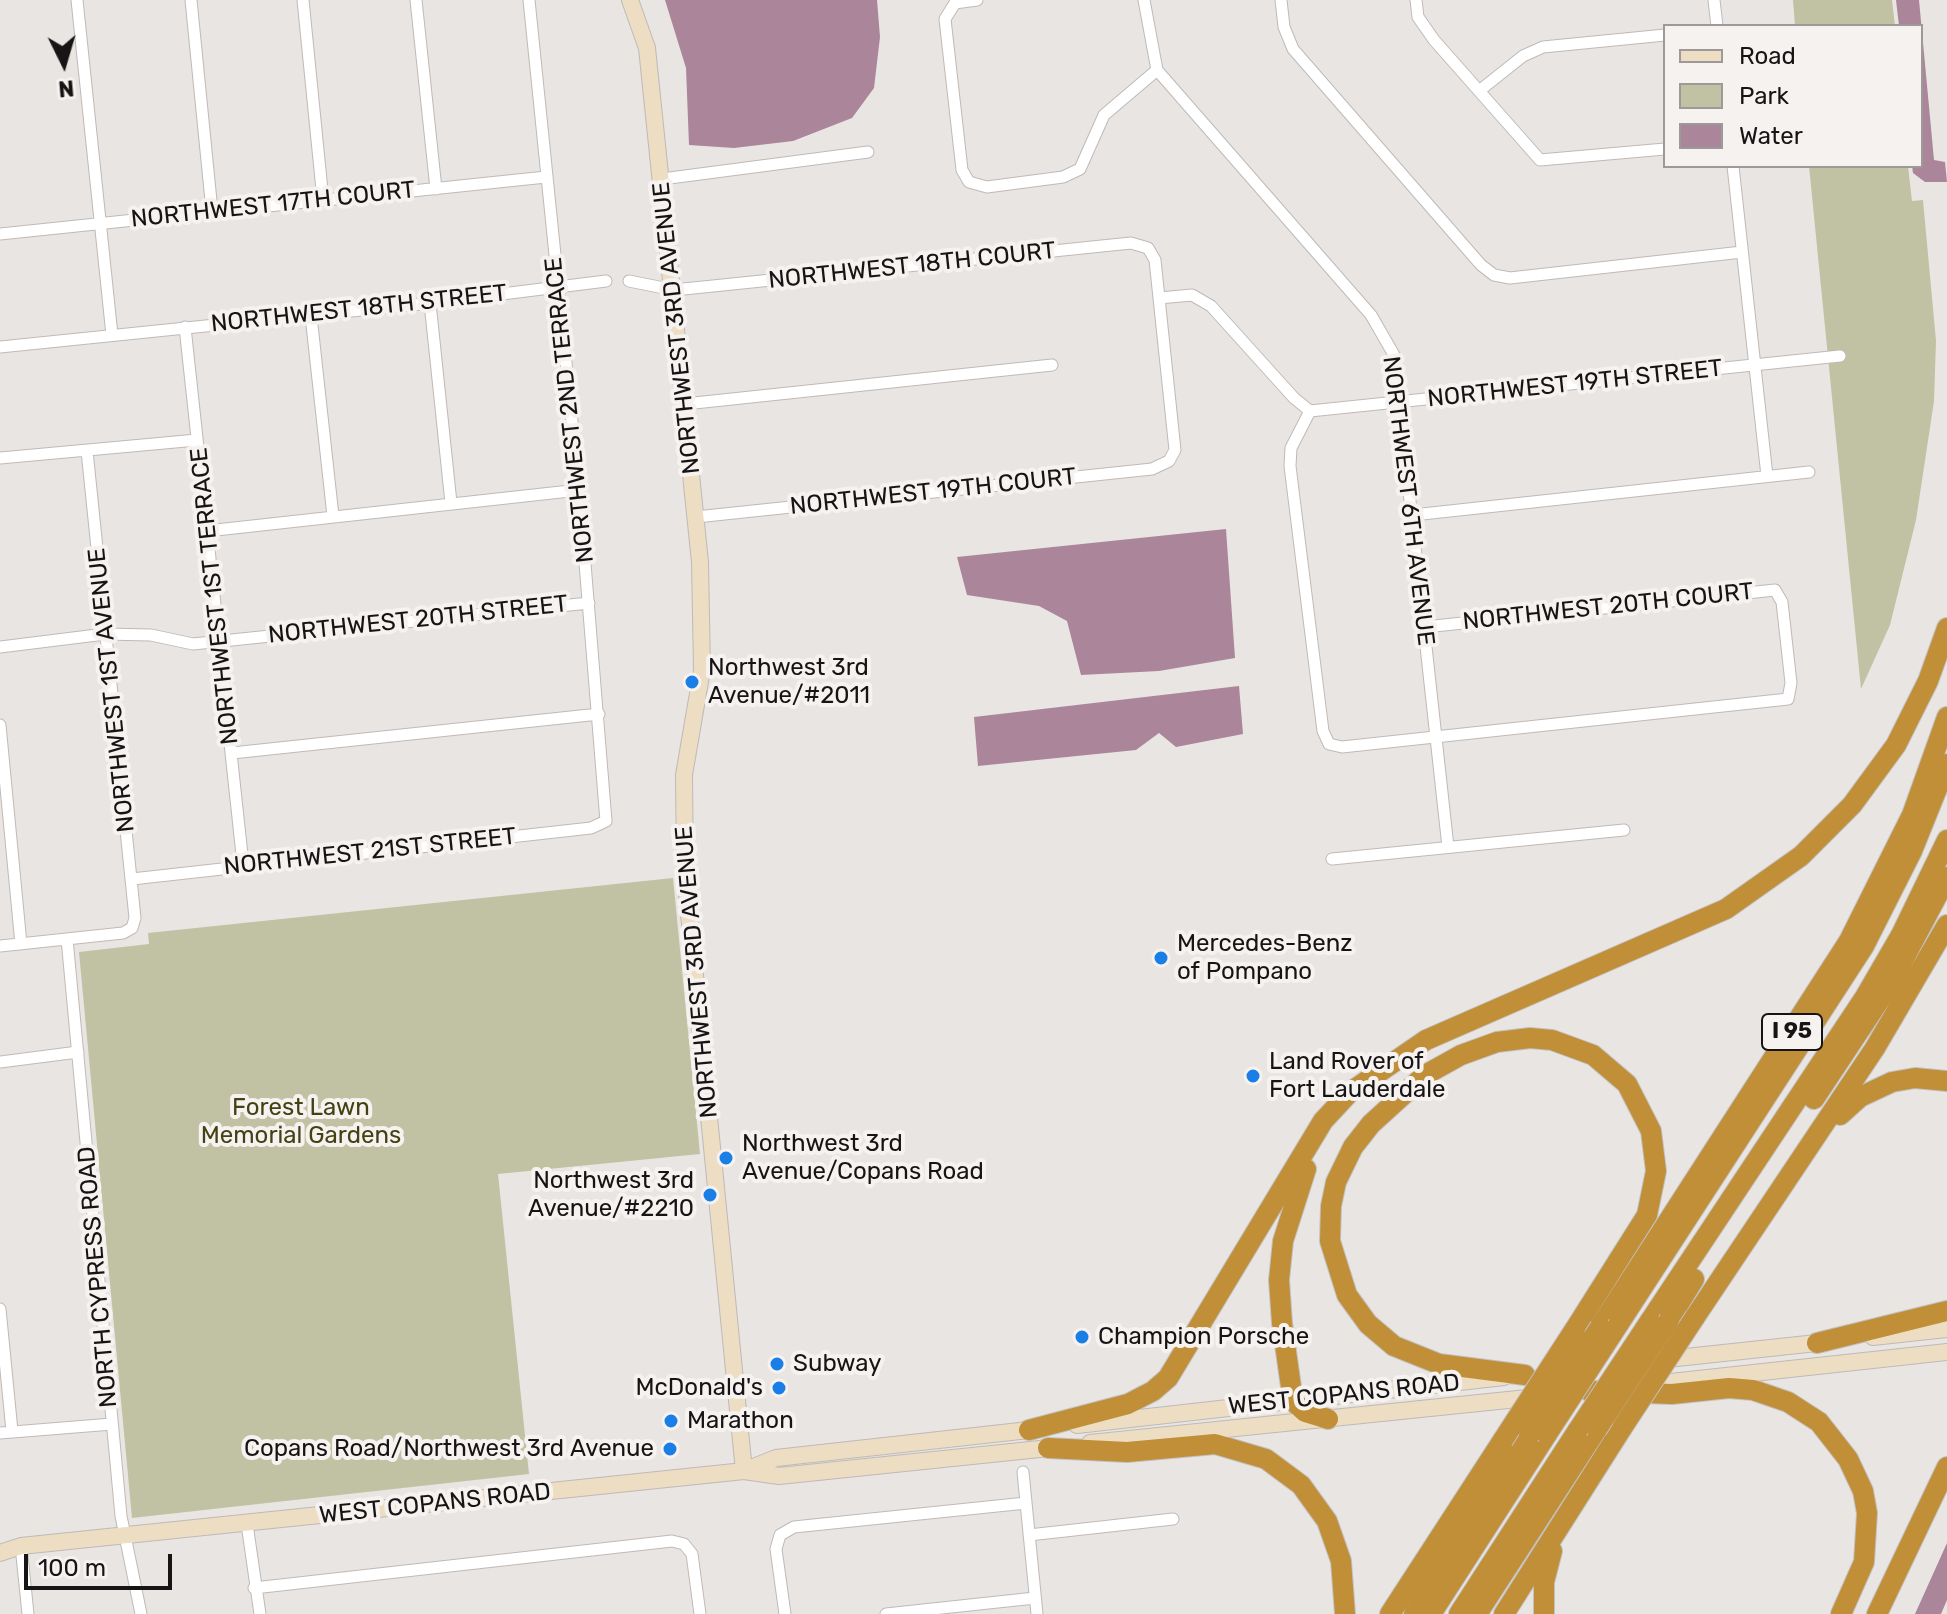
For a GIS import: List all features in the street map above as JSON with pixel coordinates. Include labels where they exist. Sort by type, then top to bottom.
[{"type":"highway","points":[[1029,1430],[1128,1404],[1146,1396],[1168,1378],[1323,1121],[1344,1097],[1443,1032],[1710,918],[1773,879],[1828,831],[1874,777],[1913,714],[1947,628]]},
{"type":"highway","name":"I 95","points":[[1414,1614],[1609,1326],[1849,941],[1912,815],[1947,717]]},
{"type":"highway","points":[[1609,1326],[1864,946],[1912,851],[1947,764]]},
{"type":"highway","points":[[1659,1320],[1865,997],[1901,935],[1947,840]]},
{"type":"highway","name":"I 95","points":[[1477,1614],[1588,1430],[1659,1320],[1873,1014],[1947,877]]},
{"type":"highway","points":[[1504,1614],[1622,1428],[1891,1024],[1947,925]]},
{"type":"highway","points":[[1390,1614],[1647,1215],[1656,1171],[1651,1131],[1627,1084],[1593,1055],[1552,1040],[1497,1042],[1461,1055],[1425,1075],[1371,1124],[1353,1147],[1336,1182],[1331,1206],[1330,1241],[1347,1295],[1368,1324],[1394,1346],[1439,1364],[1525,1375]]},
{"type":"highway","points":[[1328,1419],[1305,1412],[1293,1401],[1280,1298],[1287,1224],[1297,1188],[1321,1139],[1343,1108],[1380,1071]]},
{"type":"highway","points":[[1809,1147],[1851,1105],[1880,1086],[1915,1078],[1947,1081]]},
{"type":"highway","points":[[1817,1343],[1947,1311]]},
{"type":"highway","points":[[1589,1391],[1672,1394],[1729,1388],[1753,1390],[1788,1402],[1819,1422],[1848,1459],[1863,1491],[1867,1513],[1864,1562],[1841,1614]]},
{"type":"highway","points":[[1459,1614],[1588,1430]]},
{"type":"highway","points":[[1431,1614],[1538,1435]]},
{"type":"highway","points":[[1048,1448],[1127,1452],[1215,1444],[1266,1459],[1301,1485],[1327,1521],[1341,1561],[1345,1614]]},
{"type":"highway","points":[[1877,1614],[1947,1467]]},
{"type":"highway","points":[[1544,1614],[1544,1582],[1550,1557],[1575,1502]]},
{"type":"main road","name":"NORTHWEST 3RD AVENUE","points":[[630,0],[647,48],[702,589],[702,670],[684,775],[685,874],[744,1471]]},
{"type":"main road","name":"WEST COPANS ROAD","points":[[744,1471],[776,1458],[1947,1329]]},
{"type":"main road","name":"WEST COPANS ROAD","points":[[21,1546],[744,1471],[779,1476],[1947,1352]]},
{"type":"main road","points":[[0,1542],[21,1546]]},
{"type":"main road","points":[[0,1553],[21,1546]]},
{"type":"street","points":[[77,0],[112,335]]},
{"type":"street","points":[[191,0],[212,211]]},
{"type":"street","points":[[303,0],[323,200]]},
{"type":"street","points":[[416,0],[436,189]]},
{"type":"street","name":"NORTHWEST 2ND TERRACE","points":[[529,0],[579,490],[606,821]]},
{"type":"street","points":[[977,0],[955,3],[945,19],[962,170],[969,182],[987,187],[1063,177],[1080,169],[1104,115],[1157,70],[1144,0]]},
{"type":"street","points":[[1281,0],[1284,27],[1299,57],[1481,265],[1494,275],[1510,278],[1742,252]]},
{"type":"street","points":[[1416,0],[1418,17],[1434,40],[1540,160],[1663,149]]},
{"type":"street","points":[[1714,0],[1717,24]]},
{"type":"street","points":[[1479,91],[1523,56],[1543,47],[1663,35]]},
{"type":"street","name":"NORTHWEST 6TH AVENUE","points":[[1157,70],[1371,315],[1394,355],[1448,847]]},
{"type":"street","points":[[662,179],[868,152]]},
{"type":"street","points":[[1733,168],[1767,476]]},
{"type":"street","name":"NORTHWEST 17TH COURT","points":[[0,234],[546,177]]},
{"type":"street","name":"NORTHWEST 18TH COURT","points":[[674,290],[1131,243],[1148,248],[1155,260],[1159,298]]},
{"type":"street","name":"NORTHWEST 18TH STREET","points":[[0,347],[311,316],[606,281]]},
{"type":"street","points":[[629,281],[674,290]]},
{"type":"street","points":[[1159,298],[1192,295],[1211,306],[1294,398],[1310,411],[1291,448],[1290,466],[1323,731],[1329,744],[1342,747],[1437,737]]},
{"type":"street","name":"NORTHWEST 19TH COURT","points":[[696,517],[1152,469],[1169,461],[1175,450],[1159,298]]},
{"type":"street","points":[[430,303],[451,503]]},
{"type":"street","points":[[311,316],[333,516]]},
{"type":"street","name":"NORTHWEST 1ST TERRACE","points":[[185,327],[243,864]]},
{"type":"street","name":"NORTHWEST 19TH STREET","points":[[1310,411],[1840,356]]},
{"type":"street","points":[[685,404],[1052,365]]},
{"type":"street","points":[[0,458],[197,440]]},
{"type":"street","name":"NORTHWEST 1ST AVENUE","points":[[67,939],[123,933],[132,928],[132,879],[87,451]]},
{"type":"street","points":[[1413,515],[1809,472]]},
{"type":"street","points":[[207,531],[579,490]]},
{"type":"street","name":"NORTHWEST 20TH COURT","points":[[1425,627],[1775,590],[1782,602],[1791,683],[1788,699],[1437,737]]},
{"type":"street","name":"NORTHWEST 20TH STREET","points":[[0,647],[105,634],[151,635],[193,644],[589,603]]},
{"type":"street","points":[[232,753],[599,714]]},
{"type":"street","points":[[0,725],[21,944]]},
{"type":"street","name":"NORTHWEST 21ST STREET","points":[[132,879],[243,864],[591,828],[606,821]]},
{"type":"street","points":[[1332,859],[1624,830]]},
{"type":"street","points":[[0,946],[67,939]]},
{"type":"street","name":"NORTH CYPRESS ROAD","points":[[67,939],[112,1424],[125,1537],[141,1614]]},
{"type":"street","points":[[0,1062],[78,1052]]},
{"type":"street","points":[[0,1309],[6,1432],[112,1424]]},
{"type":"street","points":[[1023,1472],[1037,1614]]},
{"type":"street","points":[[785,1614],[776,1549],[780,1535],[794,1527],[1026,1503]]},
{"type":"street","points":[[1029,1535],[1173,1519]]},
{"type":"street","points":[[247,1524],[260,1614]]},
{"type":"street","points":[[254,1588],[672,1541],[684,1544],[692,1554],[700,1614]]},
{"type":"street","points":[[21,1546],[28,1614]]},
{"type":"street","points":[[886,1614],[1035,1598]]},
{"type":"green space","points":[[1793,0],[1892,0],[1895,24],[1795,24]]},
{"type":"green space","points":[[1809,168],[1908,168],[1912,201],[1923,200],[1936,341],[1934,401],[1916,520],[1890,625],[1861,689]]},
{"type":"green space","name":"Forest Lawn Memorial Gardens","points":[[673,878],[700,1154],[498,1174],[529,1474],[132,1518],[79,952],[149,944],[148,933]]},
{"type":"water","points":[[665,0],[877,0],[880,37],[874,88],[852,118],[793,141],[734,148],[689,145],[686,68]]},
{"type":"water","points":[[1896,0],[1919,0],[1921,24],[1899,24]]},
{"type":"water","points":[[1923,43],[1934,160],[1945,162],[1947,182],[1925,182],[1913,173],[1912,168],[1923,168]]},
{"type":"water","points":[[1226,529],[1235,658],[1159,671],[1081,675],[1067,621],[1039,606],[967,595],[957,557]]},
{"type":"water","points":[[1239,686],[1243,734],[1176,747],[1159,733],[1136,750],[978,766],[974,717]]},
{"type":"water","points":[[1947,1543],[1947,1600],[1941,1614],[1915,1614]]},
{"type":"place","name":"Northwest 3rd Avenue/#2011","points":[[692,682]]},
{"type":"place","name":"Mercedes-Benz of Pompano","points":[[1161,958]]},
{"type":"place","name":"Land Rover of Fort Lauderdale","points":[[1253,1076]]},
{"type":"place","name":"Northwest 3rd Avenue/Copans Road","points":[[726,1158]]},
{"type":"place","name":"Northwest 3rd Avenue/#2210","points":[[710,1195]]},
{"type":"place","name":"Champion Porsche","points":[[1082,1337]]},
{"type":"place","name":"Subway","points":[[777,1364]]},
{"type":"place","name":"McDonald's","points":[[779,1388]]},
{"type":"place","name":"Marathon","points":[[671,1421]]},
{"type":"place","name":"Copans Road/Northwest 3rd Avenue","points":[[670,1449]]}]
